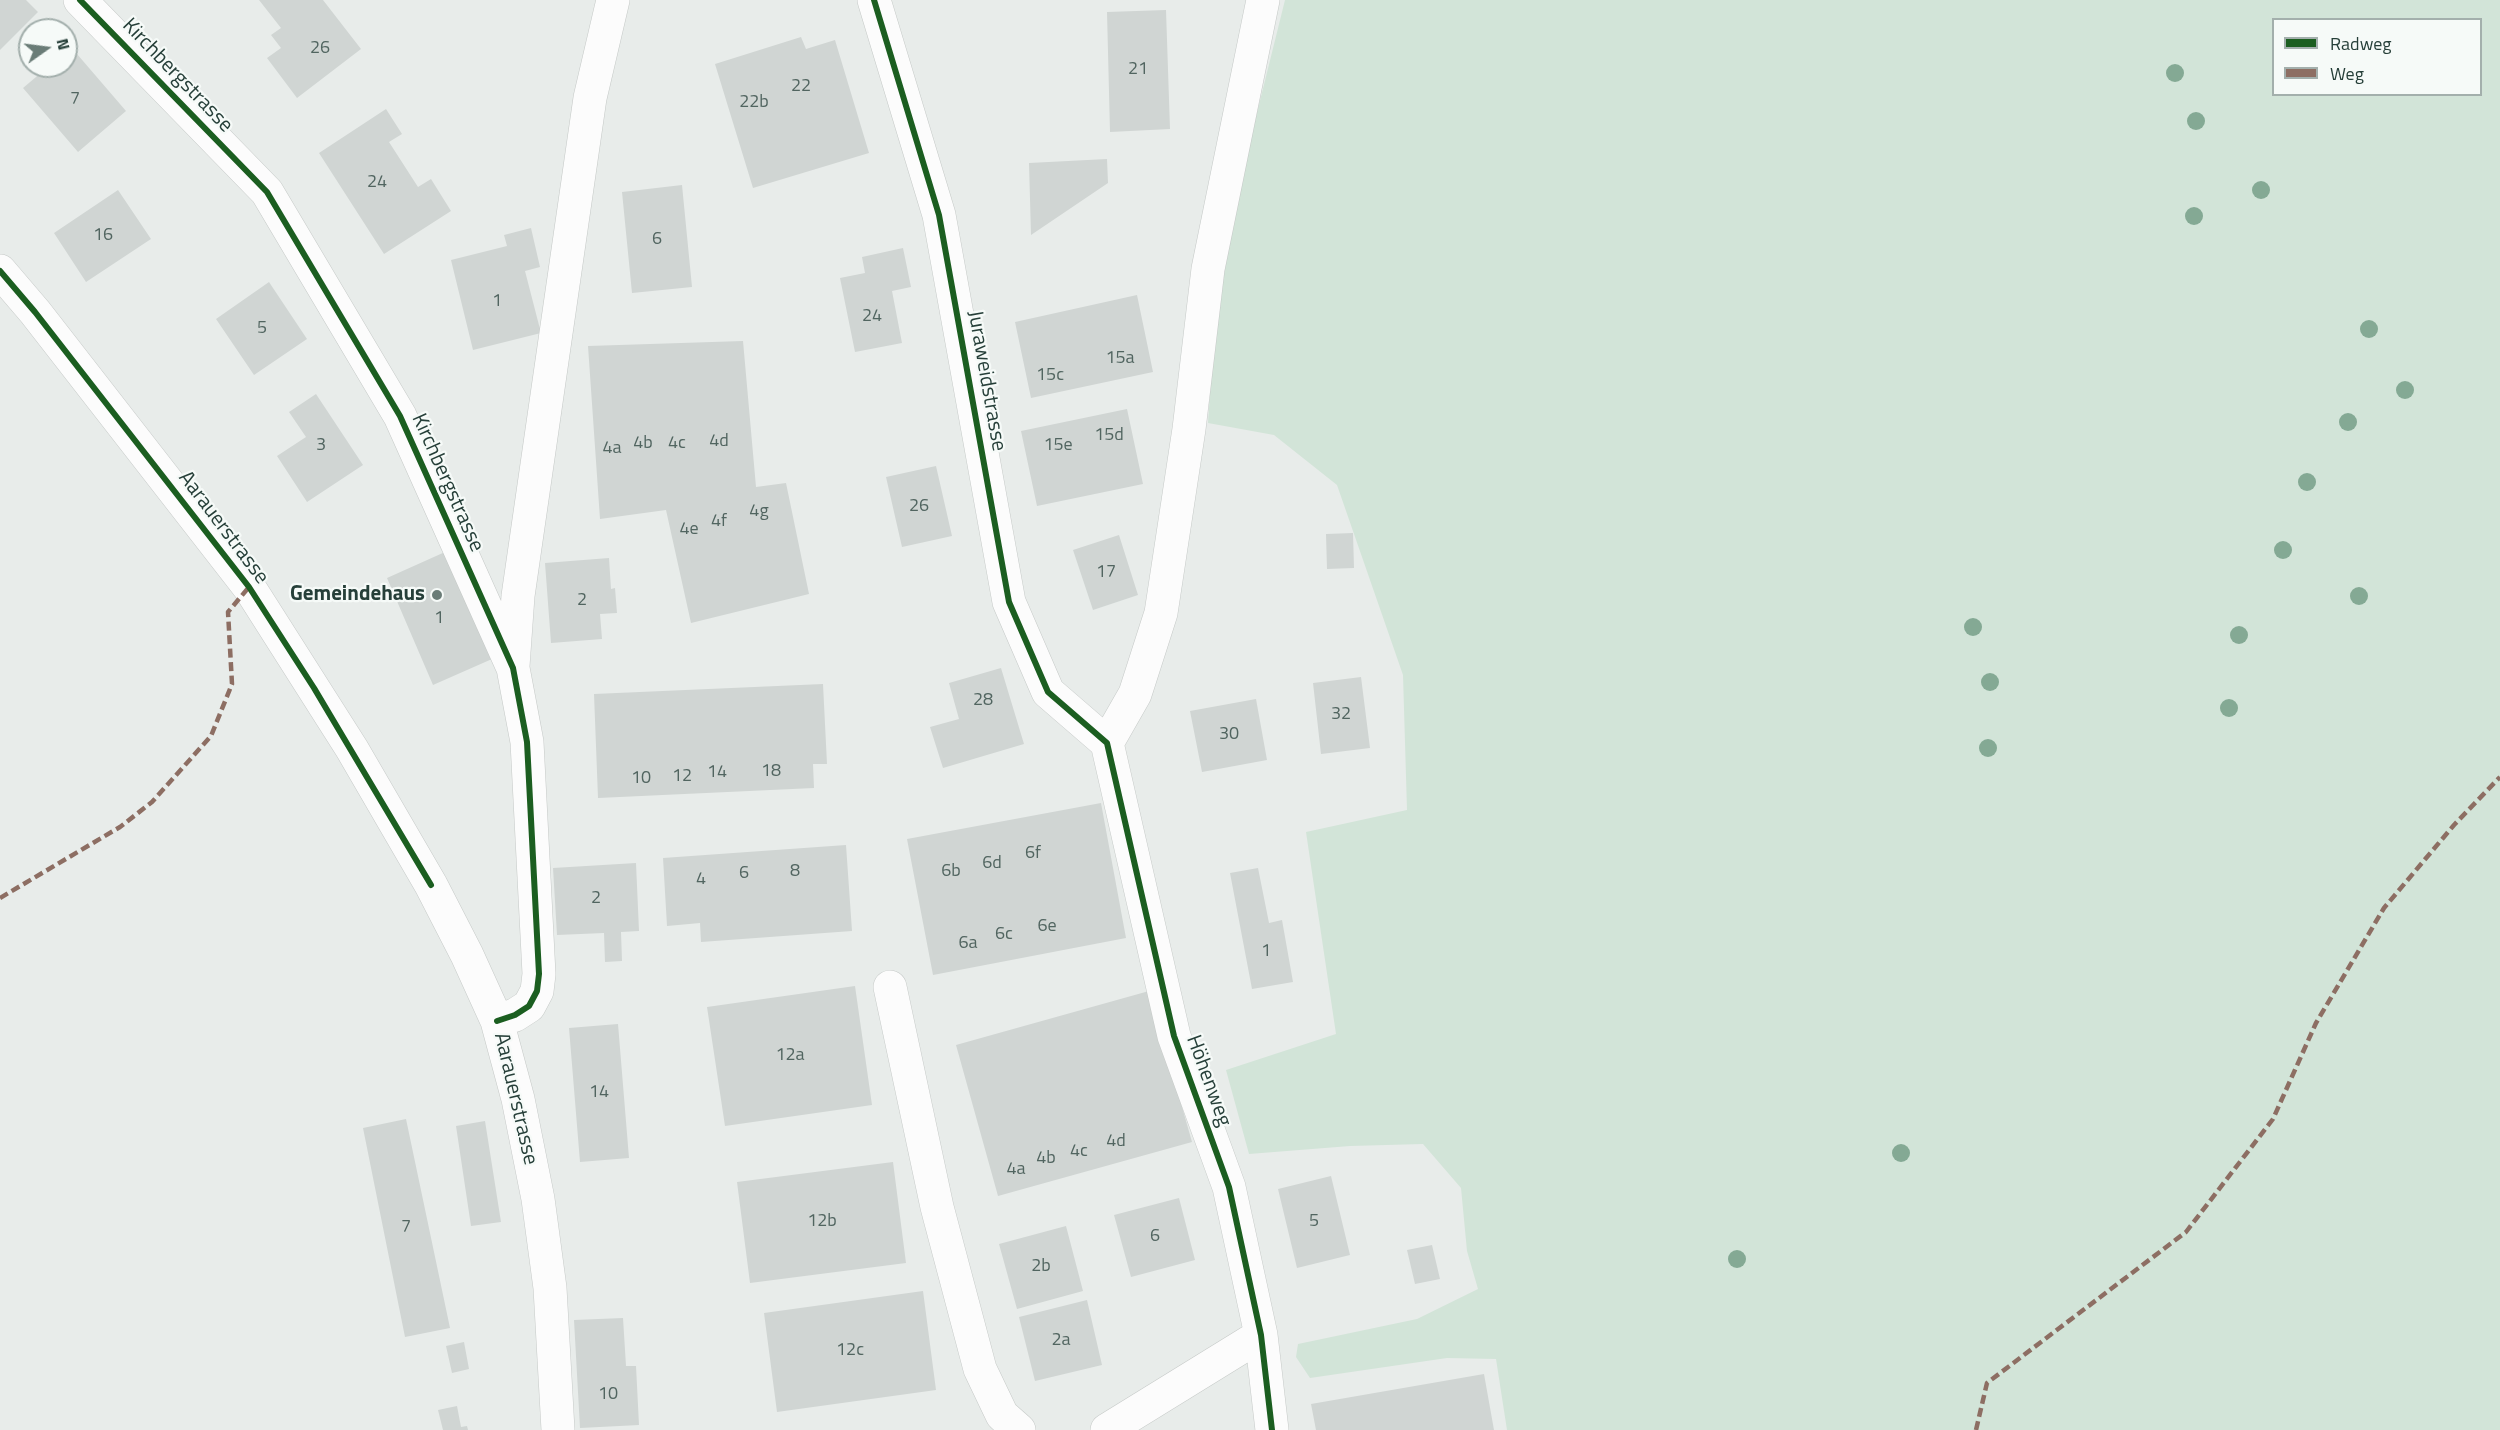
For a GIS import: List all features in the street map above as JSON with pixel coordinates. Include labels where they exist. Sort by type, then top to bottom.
[{"type":"street","name":"Kirchbergstrasse","points":[[80,0],[267,192],[400,416],[513,668],[527,742],[539,974],[537,991],[528,1006],[516,1015],[497,1021]]},
{"type":"street","points":[[513,668],[518,596],[590,98],[613,0]]},
{"type":"street","name":"Juraweidstrasse","points":[[874,0],[939,215],[1009,602],[1048,692],[1107,743]]},
{"type":"street","points":[[1107,743],[1135,694],[1161,613],[1189,429],[1208,269],[1263,0]]},
{"type":"street","name":"Aarauerstrasse","points":[[0,271],[35,312],[249,587],[314,688],[426,876],[467,955],[497,1021],[518,1099],[538,1199],[550,1288],[558,1430]]},
{"type":"street","name":"Höhenweg","points":[[1107,743],[1174,1036],[1229,1187],[1260,1335],[1272,1430]]},
{"type":"street","points":[[890,987],[937,1207],[980,1369],[1002,1415],[1019,1430]]},
{"type":"street","points":[[1107,1430],[1260,1335]]},
{"type":"green space","points":[[1285,0],[2500,0],[2500,1430],[1507,1430],[1496,1359],[1447,1358],[1310,1378],[1296,1357],[1298,1344],[1417,1319],[1478,1289],[1467,1251],[1461,1188],[1423,1144],[1350,1146],[1249,1154],[1226,1070],[1336,1034],[1306,832],[1407,810],[1403,675],[1337,485],[1274,435],[1208,423],[1218,270]]},
{"type":"building","points":[[0,0],[26,0],[38,12],[32,18],[18,18],[18,32],[0,50]]},
{"type":"building","points":[[259,0],[323,0],[361,49],[297,98],[267,58],[281,48],[271,35],[281,28]]},
{"type":"building","points":[[1166,10],[1170,129],[1110,132],[1107,12]]},
{"type":"building","points":[[801,37],[806,49],[835,40],[869,153],[753,188],[715,64]]},
{"type":"building","points":[[78,55],[126,111],[78,152],[23,88],[35,78],[78,78]]},
{"type":"building","points":[[386,109],[402,134],[389,142],[418,187],[431,179],[451,211],[384,254],[319,153]]},
{"type":"building","points":[[1107,159],[1108,183],[1031,235],[1029,163]]},
{"type":"building","points":[[682,185],[692,287],[632,293],[622,192]]},
{"type":"building","points":[[118,190],[151,239],[86,282],[54,233]]},
{"type":"building","points":[[531,228],[540,267],[525,271],[541,333],[473,350],[451,260],[507,246],[504,235]]},
{"type":"building","points":[[903,248],[911,287],[892,291],[902,343],[855,352],[840,278],[865,273],[862,257]]},
{"type":"building","points":[[269,282],[307,339],[254,375],[216,319]]},
{"type":"building","points":[[1137,295],[1153,372],[1031,398],[1015,322]]},
{"type":"building","points":[[743,341],[756,487],[786,483],[809,594],[691,623],[666,510],[600,519],[588,346]]},
{"type":"building","points":[[316,394],[363,465],[307,502],[277,456],[306,437],[289,412]]},
{"type":"building","points":[[1127,409],[1143,484],[1037,506],[1021,431]]},
{"type":"building","points":[[936,466],[952,536],[902,547],[886,477]]},
{"type":"building","points":[[1353,533],[1354,568],[1327,569],[1326,534]]},
{"type":"building","points":[[1119,535],[1138,595],[1093,610],[1073,550]]},
{"type":"building","points":[[445,552],[492,659],[433,685],[387,578]]},
{"type":"building","points":[[609,558],[611,589],[615,588],[617,613],[600,614],[602,639],[551,643],[545,563]]},
{"type":"building","points":[[1001,668],[1024,744],[943,768],[930,727],[959,719],[949,683]]},
{"type":"building","points":[[1361,677],[1370,748],[1321,754],[1313,683]]},
{"type":"building","points":[[823,684],[827,764],[813,764],[814,788],[598,798],[594,694]]},
{"type":"building","points":[[1256,699],[1267,760],[1202,772],[1190,711]]},
{"type":"building","points":[[1101,803],[1126,938],[933,975],[907,839]]},
{"type":"building","points":[[846,845],[852,931],[701,942],[700,923],[667,926],[663,858]]},
{"type":"building","points":[[636,863],[639,931],[621,932],[622,961],[605,962],[604,933],[557,935],[553,868]]},
{"type":"building","points":[[1258,868],[1269,923],[1282,920],[1293,982],[1252,989],[1230,873]]},
{"type":"building","points":[[855,986],[872,1105],[725,1126],[707,1007]]},
{"type":"building","points":[[1149,991],[1192,1142],[998,1196],[956,1045]]},
{"type":"building","points":[[618,1024],[629,1158],[580,1162],[569,1028]]},
{"type":"building","points":[[406,1119],[450,1328],[405,1337],[363,1128]]},
{"type":"building","points":[[485,1121],[501,1222],[471,1226],[456,1126]]},
{"type":"building","points":[[893,1162],[906,1263],[750,1283],[737,1182]]},
{"type":"building","points":[[1331,1176],[1350,1255],[1297,1268],[1278,1189]]},
{"type":"building","points":[[1179,1198],[1195,1260],[1131,1277],[1114,1215]]},
{"type":"building","points":[[1066,1226],[1083,1291],[1017,1309],[999,1244]]},
{"type":"building","points":[[1432,1245],[1440,1279],[1415,1284],[1407,1250]]},
{"type":"building","points":[[923,1291],[936,1390],[777,1412],[764,1313]]},
{"type":"building","points":[[1087,1300],[1102,1365],[1035,1381],[1019,1317]]},
{"type":"building","points":[[623,1318],[626,1366],[636,1366],[639,1425],[580,1428],[574,1320]]},
{"type":"building","points":[[464,1342],[469,1369],[452,1373],[446,1346]]},
{"type":"building","points":[[1484,1374],[1494,1430],[1316,1430],[1311,1404]]},
{"type":"building","points":[[457,1406],[461,1427],[467,1426],[468,1430],[443,1430],[438,1410]]},
{"type":"marked path","points":[[0,898],[120,827],[152,802],[211,736],[232,684],[228,612],[249,587]]},
{"type":"marked path","points":[[1976,1430],[1987,1383],[2186,1232],[2273,1119],[2316,1023],[2384,908],[2454,825],[2500,777]]},
{"type":"cycle path","points":[[80,0],[267,192],[400,416],[513,668],[527,742],[539,974],[537,991],[529,1006],[515,1015],[497,1021]]},
{"type":"cycle path","points":[[874,0],[939,215],[1009,602],[1048,692],[1107,743],[1174,1036],[1229,1187],[1261,1335],[1272,1430]]},
{"type":"cycle path","points":[[0,271],[35,312],[249,587],[314,688],[431,885]]},
{"type":"place","name":"Gemeindehaus","points":[[437,595]]}]
